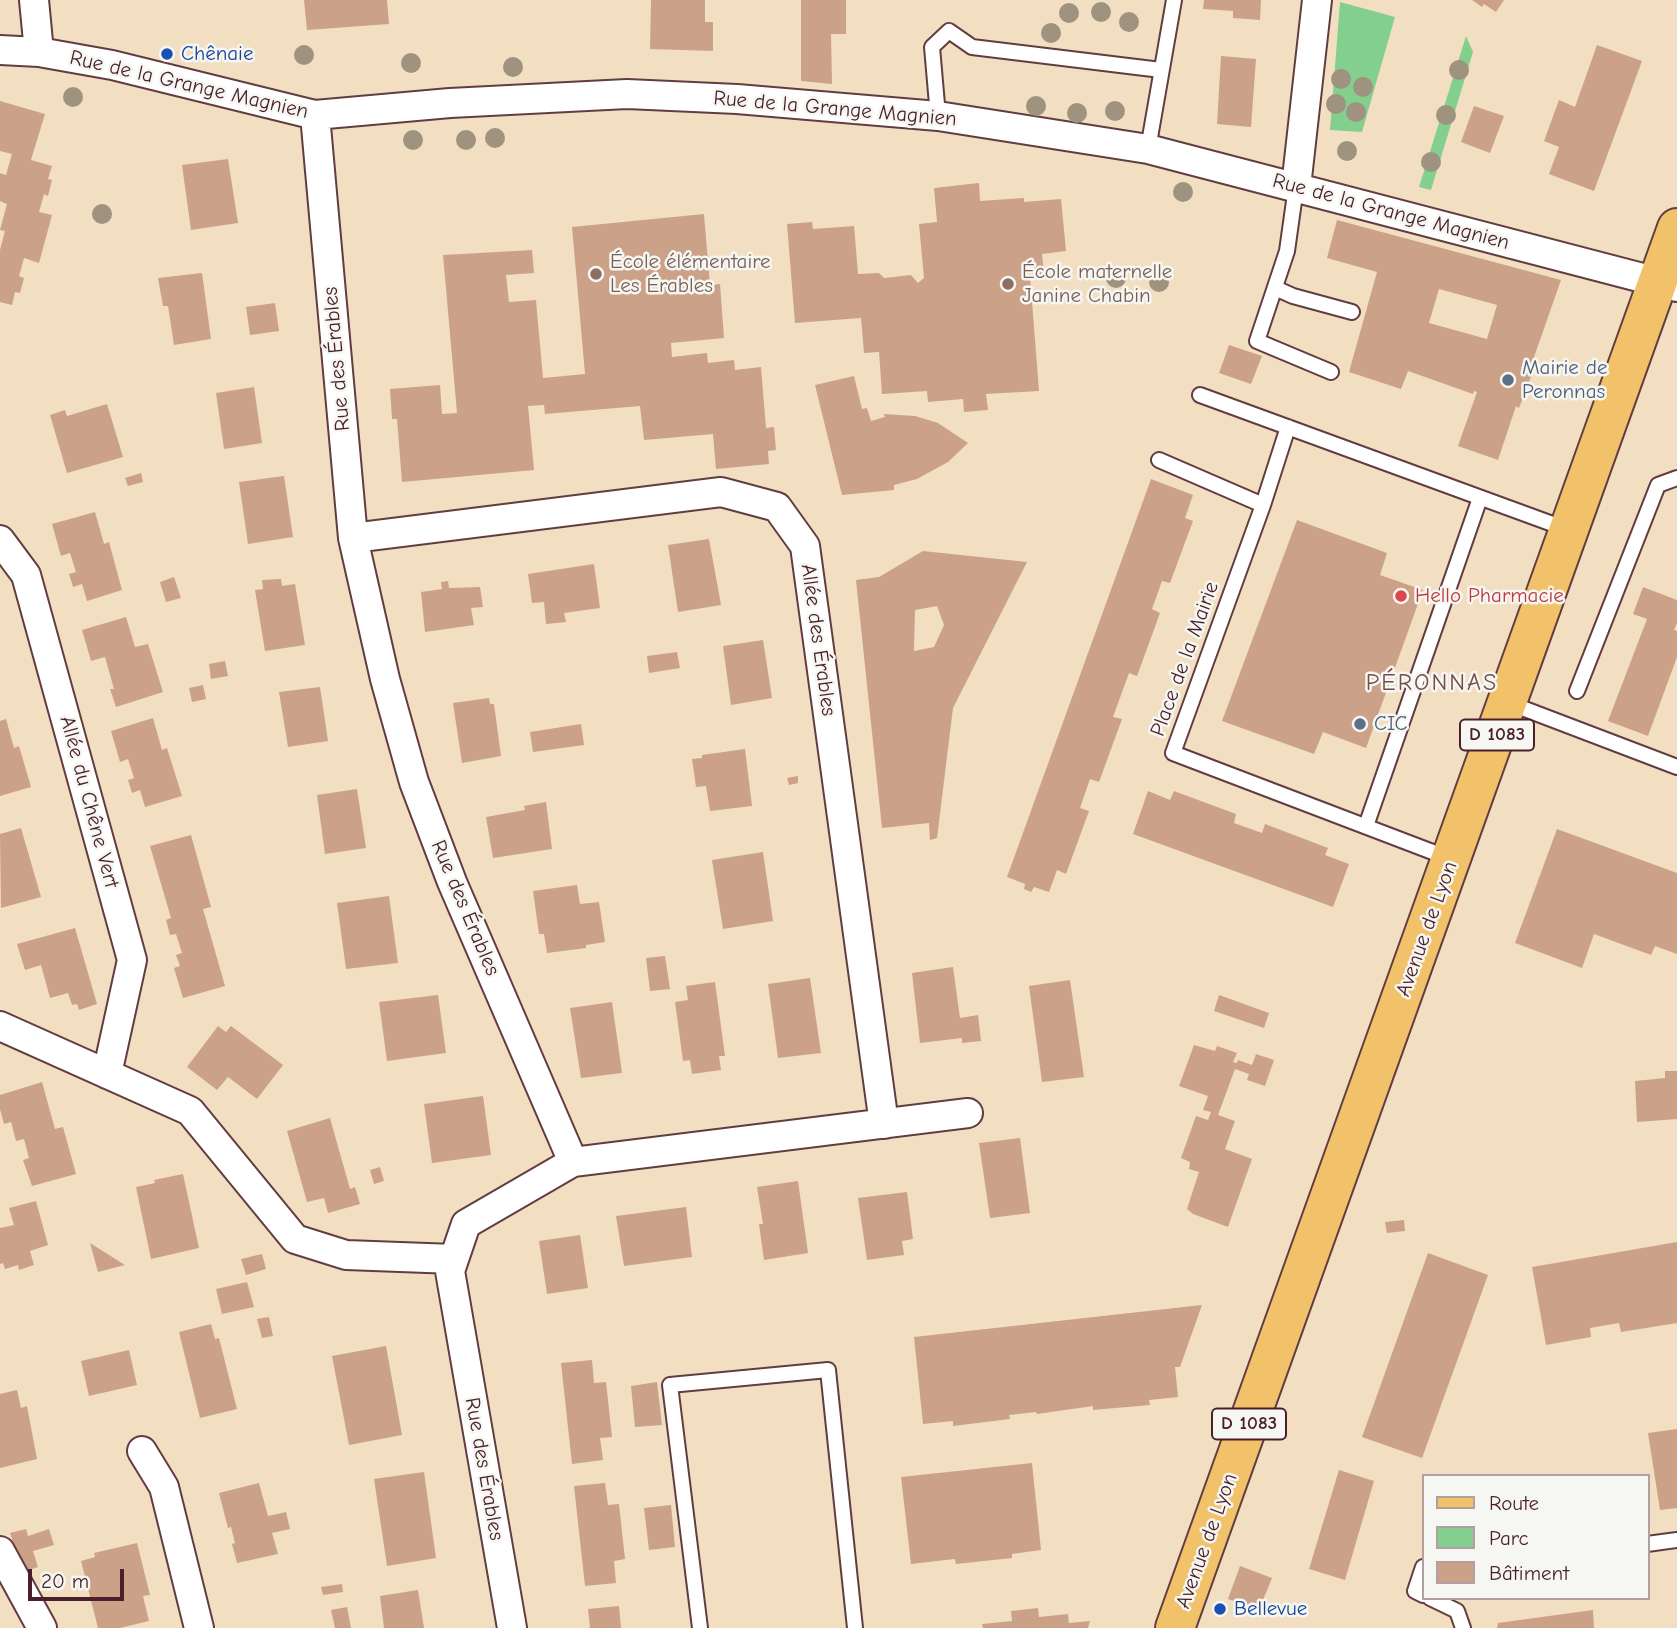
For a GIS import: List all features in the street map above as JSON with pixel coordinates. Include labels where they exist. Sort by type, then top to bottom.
[{"type":"main road","name":"Avenue de Lyon","points":[[1175,1628],[1570,530],[1668,285],[1677,228]]},
{"type":"street","points":[[34,0],[38,52]]},
{"type":"street","points":[[1296,187],[1317,0]]},
{"type":"street","name":"Rue de la Grange Magnien","points":[[0,50],[38,52],[123,67],[315,115],[450,103],[627,94],[737,99],[938,116],[1148,149],[1668,285]]},
{"type":"street","name":"Rue des Érables","points":[[315,115],[354,538],[385,679],[414,782],[453,882],[573,1162],[466,1224],[450,1271],[512,1628]]},
{"type":"street","name":"Allée des Érables","points":[[354,538],[721,492],[777,507],[805,545],[884,1124]]},
{"type":"street","name":"Allée du Chêne Vert","points":[[0,540],[26,575],[132,960],[107,1074]]},
{"type":"street","points":[[0,1026],[190,1111],[295,1239],[346,1255],[454,1259]]},
{"type":"street","points":[[573,1162],[968,1113]]},
{"type":"street","points":[[142,1451],[164,1487],[199,1628]]},
{"type":"street","points":[[0,1551],[42,1628]]},
{"type":"lane","points":[[1148,149],[1174,0]]},
{"type":"lane","points":[[938,116],[932,47],[949,31],[972,47],[1161,70]]},
{"type":"lane","points":[[1296,187],[1287,251],[1256,341],[1331,372]]},
{"type":"lane","points":[[1275,288],[1293,296],[1352,312]]},
{"type":"lane","points":[[1199,395],[1570,530]]},
{"type":"lane","name":"Place de la Mairie","points":[[1288,427],[1263,505],[1173,753],[1452,859]]},
{"type":"lane","points":[[1160,460],[1263,505]]},
{"type":"lane","points":[[1577,691],[1658,485],[1677,478]]},
{"type":"lane","points":[[1366,826],[1480,498]]},
{"type":"lane","points":[[1509,703],[1677,767]]},
{"type":"lane","points":[[700,1628],[670,1385],[828,1370],[855,1628]]},
{"type":"lane","points":[[1649,1544],[1677,1540]]},
{"type":"lane","points":[[1422,1570],[1415,1591],[1422,1594]]},
{"type":"lane","points":[[1434,1600],[1457,1611],[1463,1628]]},
{"type":"green space","points":[[1340,2],[1395,17],[1362,132],[1330,130]]},
{"type":"green space","points":[[1466,36],[1473,52],[1431,190],[1419,187]]},
{"type":"building","points":[[304,0],[387,0],[389,24],[307,30]]},
{"type":"building","points":[[651,0],[705,0],[705,22],[713,22],[713,51],[650,49]]},
{"type":"building","points":[[801,0],[846,0],[846,34],[831,34],[832,84],[801,81]]},
{"type":"building","points":[[1204,0],[1261,0],[1260,20],[1233,18],[1233,11],[1203,9]]},
{"type":"building","points":[[1472,0],[1504,0],[1496,12]]},
{"type":"building","points":[[1597,45],[1642,61],[1594,191],[1549,174],[1559,147],[1544,141],[1559,100],[1575,107]]},
{"type":"building","points":[[1221,56],[1256,59],[1251,127],[1217,124]]},
{"type":"building","points":[[0,101],[45,114],[31,160],[52,166],[48,179],[52,180],[48,196],[44,194],[39,212],[52,215],[39,263],[24,258],[19,276],[24,278],[20,293],[15,292],[12,305],[0,302],[0,250],[5,231],[0,230],[7,204],[0,201],[0,173],[6,175],[12,154],[0,151]]},
{"type":"building","points":[[1474,106],[1504,116],[1490,153],[1461,142]]},
{"type":"building","points":[[228,159],[238,223],[191,230],[182,165]]},
{"type":"building","points":[[979,183],[980,201],[1061,199],[1066,251],[1042,254],[1044,274],[1030,276],[1039,391],[986,394],[988,410],[964,412],[963,399],[928,402],[927,391],[882,394],[879,352],[864,353],[861,318],[795,323],[787,224],[812,222],[813,229],[854,226],[858,274],[879,273],[884,278],[911,275],[918,283],[924,278],[919,224],[937,222],[934,188]]},
{"type":"building","points":[[704,214],[710,285],[720,284],[724,338],[671,343],[672,357],[707,353],[708,363],[734,360],[735,370],[761,367],[766,428],[774,427],[776,450],[768,451],[769,464],[716,469],[713,434],[644,440],[640,406],[545,414],[544,405],[528,406],[534,470],[402,482],[397,419],[392,419],[390,389],[440,385],[442,414],[457,413],[443,255],[532,250],[534,273],[506,275],[509,302],[536,300],[543,378],[585,374],[572,227]]},
{"type":"building","points":[[1337,220],[1561,280],[1533,360],[1537,361],[1519,408],[1516,406],[1498,460],[1458,446],[1477,392],[1474,391],[1473,394],[1408,371],[1401,389],[1349,372],[1377,272],[1327,258]],"holes":[[[1439,289],[1497,305],[1487,339],[1429,323]]]},
{"type":"building","points":[[202,273],[211,339],[174,345],[168,306],[163,306],[158,278]]},
{"type":"building","points":[[275,303],[279,331],[250,335],[246,307]]},
{"type":"building","points":[[1229,345],[1262,356],[1251,384],[1219,373]]},
{"type":"building","points":[[854,376],[862,409],[867,408],[871,421],[885,417],[884,414],[915,416],[938,423],[968,443],[948,462],[917,479],[894,485],[894,490],[842,495],[815,385]]},
{"type":"building","points":[[254,387],[262,443],[224,449],[216,393]]},
{"type":"building","points":[[107,404],[123,457],[67,473],[50,415],[65,410],[67,416]]},
{"type":"building","points":[[141,473],[143,482],[128,486],[125,478]]},
{"type":"building","points":[[284,476],[293,537],[248,544],[239,482]]},
{"type":"building","points":[[1151,479],[1193,495],[1185,518],[1193,521],[1170,583],[1162,581],[1152,609],[1160,613],[1137,676],[1129,673],[1113,717],[1122,719],[1099,782],[1090,779],[1080,808],[1089,811],[1066,874],[1057,870],[1049,892],[1034,887],[1031,892],[1024,889],[1025,884],[1007,877]]},
{"type":"building","points":[[95,512],[104,544],[109,542],[122,590],[87,601],[82,584],[73,587],[69,574],[76,572],[70,553],[61,556],[52,524]]},
{"type":"building","points":[[1297,520],[1387,553],[1380,575],[1423,590],[1366,748],[1323,732],[1314,754],[1222,721]]},
{"type":"building","points":[[709,539],[721,605],[678,612],[668,545]]},
{"type":"building","points":[[923,551],[1027,562],[953,708],[937,838],[930,840],[929,823],[882,828],[856,580],[879,577]],"holes":[[[937,606],[944,625],[934,647],[914,651],[915,610]]]},
{"type":"building","points":[[594,564],[600,608],[564,613],[566,622],[546,624],[544,602],[532,603],[528,574]]},
{"type":"building","points":[[174,577],[181,598],[166,602],[160,582]]},
{"type":"building","points":[[281,579],[282,586],[295,584],[305,645],[265,651],[255,590],[263,589],[262,580]]},
{"type":"building","points":[[448,581],[449,588],[480,587],[483,607],[471,608],[474,625],[425,632],[421,592],[442,589],[441,582]]},
{"type":"building","points":[[1643,587],[1677,600],[1677,623],[1674,630],[1677,631],[1677,657],[1648,736],[1608,721],[1647,619],[1633,614]]},
{"type":"building","points":[[126,617],[135,647],[148,644],[163,692],[116,707],[105,657],[91,661],[82,630]]},
{"type":"building","points":[[763,640],[772,698],[731,705],[723,646]]},
{"type":"building","points":[[677,652],[680,668],[649,673],[647,656]]},
{"type":"building","points":[[225,661],[228,676],[211,679],[209,664]]},
{"type":"building","points":[[203,685],[206,699],[192,702],[189,688]]},
{"type":"building","points":[[320,687],[328,741],[288,747],[279,692]]},
{"type":"building","points":[[489,698],[490,704],[494,704],[501,756],[462,763],[453,703]]},
{"type":"building","points":[[153,718],[162,750],[167,748],[182,796],[145,807],[140,790],[132,793],[128,780],[134,778],[128,759],[120,762],[111,731]]},
{"type":"building","points":[[6,719],[14,748],[19,746],[31,787],[0,796],[0,721]]},
{"type":"building","points":[[581,724],[584,745],[533,752],[530,732]]},
{"type":"building","points":[[745,749],[752,806],[710,811],[706,786],[696,787],[692,759]]},
{"type":"building","points":[[798,776],[798,783],[789,785],[787,778]]},
{"type":"building","points":[[357,789],[366,848],[325,854],[317,795]]},
{"type":"building","points":[[1148,791],[1170,800],[1174,791],[1236,814],[1234,823],[1262,833],[1265,824],[1328,848],[1325,855],[1349,864],[1333,907],[1133,834]]},
{"type":"building","points":[[546,802],[552,849],[493,858],[486,817],[525,810],[524,806]]},
{"type":"building","points":[[21,828],[41,897],[1,908],[0,834]]},
{"type":"building","points":[[1557,829],[1677,873],[1677,954],[1655,946],[1651,955],[1594,934],[1582,968],[1515,943]]},
{"type":"building","points":[[191,835],[211,907],[203,909],[225,986],[183,998],[174,968],[180,966],[176,955],[182,953],[176,934],[170,935],[166,920],[171,918],[150,846]]},
{"type":"building","points":[[763,852],[773,921],[723,929],[712,860]]},
{"type":"building","points":[[577,885],[580,904],[599,902],[605,942],[586,945],[586,948],[547,953],[544,934],[539,934],[533,891]]},
{"type":"building","points":[[389,896],[398,963],[346,969],[337,903]]},
{"type":"building","points":[[75,928],[97,1004],[79,1010],[77,1004],[72,1005],[68,993],[50,998],[41,965],[25,970],[17,944]]},
{"type":"building","points":[[665,956],[670,989],[650,991],[646,958]]},
{"type":"building","points":[[953,967],[960,1018],[978,1015],[981,1041],[962,1043],[962,1038],[920,1043],[912,973]]},
{"type":"building","points":[[810,978],[821,1053],[778,1058],[768,984]]},
{"type":"building","points":[[1070,980],[1084,1077],[1042,1082],[1029,986]]},
{"type":"building","points":[[715,982],[725,1056],[719,1056],[721,1070],[692,1074],[690,1060],[683,1061],[675,1002],[688,1000],[686,986]]},
{"type":"building","points":[[438,995],[446,1053],[387,1061],[379,1002]]},
{"type":"building","points":[[1219,995],[1269,1013],[1264,1028],[1214,1011]]},
{"type":"building","points":[[612,1002],[622,1073],[581,1078],[570,1008]]},
{"type":"building","points":[[218,1026],[226,1032],[231,1026],[283,1065],[257,1099],[228,1077],[217,1090],[187,1067]]},
{"type":"building","points":[[1194,1045],[1215,1051],[1217,1046],[1237,1053],[1233,1062],[1237,1063],[1238,1060],[1252,1065],[1256,1054],[1274,1060],[1265,1086],[1247,1080],[1249,1074],[1235,1069],[1218,1115],[1235,1121],[1225,1149],[1252,1159],[1228,1227],[1193,1214],[1187,1209],[1199,1172],[1189,1169],[1190,1162],[1181,1158],[1196,1116],[1208,1120],[1211,1112],[1203,1110],[1208,1096],[1179,1086]]},
{"type":"building","points":[[1665,1071],[1677,1071],[1677,1119],[1637,1122],[1635,1081],[1665,1078]]},
{"type":"building","points":[[42,1082],[55,1129],[63,1127],[76,1174],[32,1186],[23,1160],[29,1158],[24,1139],[16,1141],[11,1122],[4,1124],[0,1095]]},
{"type":"building","points":[[483,1096],[491,1155],[432,1163],[424,1104]]},
{"type":"building","points":[[330,1118],[350,1189],[355,1187],[360,1204],[328,1213],[324,1198],[307,1202],[287,1131]]},
{"type":"building","points":[[1020,1138],[1030,1213],[990,1218],[979,1143]]},
{"type":"building","points":[[380,1167],[384,1181],[374,1184],[370,1170]]},
{"type":"building","points":[[183,1174],[199,1248],[151,1259],[136,1187]]},
{"type":"building","points":[[798,1181],[808,1253],[764,1260],[759,1224],[763,1224],[757,1187]]},
{"type":"building","points":[[907,1192],[913,1239],[902,1241],[904,1255],[867,1260],[858,1198]]},
{"type":"building","points":[[36,1201],[48,1245],[30,1251],[34,1265],[19,1270],[18,1265],[5,1269],[3,1263],[0,1264],[0,1228],[14,1225],[9,1208]]},
{"type":"building","points":[[686,1207],[692,1257],[624,1266],[616,1216]]},
{"type":"building","points":[[1404,1220],[1405,1231],[1387,1233],[1385,1222]]},
{"type":"building","points":[[580,1235],[588,1288],[547,1294],[539,1241]]},
{"type":"building","points":[[1677,1242],[1677,1323],[1621,1332],[1619,1323],[1590,1328],[1591,1337],[1546,1345],[1532,1267]]},
{"type":"building","points":[[90,1243],[125,1265],[98,1272]]},
{"type":"building","points":[[1428,1253],[1488,1275],[1422,1458],[1362,1437]]},
{"type":"building","points":[[262,1254],[266,1269],[246,1275],[241,1259]]},
{"type":"building","points":[[247,1282],[254,1307],[222,1314],[216,1289]]},
{"type":"building","points":[[1202,1305],[1180,1367],[1175,1367],[1178,1397],[1149,1400],[1150,1405],[1093,1410],[1093,1406],[1036,1412],[1009,1415],[1010,1419],[953,1426],[953,1421],[923,1424],[914,1337]]},
{"type":"building","points":[[269,1317],[273,1336],[262,1338],[257,1319]]},
{"type":"building","points":[[211,1324],[215,1339],[219,1338],[237,1409],[200,1418],[179,1332]]},
{"type":"building","points":[[386,1346],[402,1435],[349,1445],[332,1356]]},
{"type":"building","points":[[129,1350],[137,1385],[89,1396],[81,1361]]},
{"type":"building","points":[[592,1360],[594,1383],[606,1382],[612,1437],[600,1438],[603,1460],[572,1464],[561,1363]]},
{"type":"building","points":[[657,1382],[662,1425],[635,1427],[631,1386]]},
{"type":"building","points":[[17,1390],[21,1408],[27,1406],[37,1459],[0,1468],[0,1394]]},
{"type":"building","points":[[1677,1429],[1677,1508],[1660,1510],[1648,1433]]},
{"type":"building","points":[[1032,1463],[1041,1550],[1012,1554],[1012,1558],[956,1564],[955,1559],[911,1564],[901,1477]]},
{"type":"building","points":[[1339,1470],[1374,1481],[1345,1580],[1309,1569]]},
{"type":"building","points":[[424,1472],[436,1558],[387,1566],[374,1479]]},
{"type":"building","points":[[259,1483],[268,1516],[286,1512],[290,1529],[272,1533],[278,1554],[237,1563],[231,1527],[228,1528],[219,1493]]},
{"type":"building","points":[[605,1483],[608,1505],[619,1504],[625,1559],[614,1561],[616,1583],[585,1586],[574,1486]]},
{"type":"building","points":[[671,1505],[675,1547],[649,1550],[644,1508]]},
{"type":"building","points":[[26,1529],[28,1536],[49,1529],[54,1545],[33,1551],[38,1567],[23,1572],[10,1533]]},
{"type":"building","points":[[137,1543],[150,1595],[143,1596],[149,1621],[120,1628],[98,1628],[81,1561],[95,1557],[94,1553]]},
{"type":"building","points":[[1240,1566],[1272,1578],[1259,1610],[1228,1599]]},
{"type":"building","points":[[342,1584],[343,1592],[323,1595],[321,1587]]},
{"type":"building","points":[[418,1590],[424,1628],[384,1628],[380,1596]]},
{"type":"building","points":[[619,1606],[621,1628],[590,1628],[588,1609]]},
{"type":"building","points":[[347,1607],[351,1628],[335,1628],[331,1610]]},
{"type":"building","points":[[1038,1608],[1039,1617],[1068,1614],[1069,1623],[1090,1621],[1088,1628],[983,1628],[982,1624],[1012,1621],[1011,1611]]},
{"type":"building","points":[[1593,1610],[1594,1628],[1497,1628],[1498,1623]]},
{"type":"place","name":"Chênaie","points":[[167,54]]},
{"type":"place","name":"École élémentaire Les Érables","points":[[596,274]]},
{"type":"place","name":"École maternelle Janine Chabin","points":[[1008,284]]},
{"type":"place","name":"Mairie de Peronnas","points":[[1508,380]]},
{"type":"place","name":"Hello Pharmacie","points":[[1401,596]]},
{"type":"place","name":"CIC","points":[[1360,724]]},
{"type":"place","name":"Bellevue","points":[[1220,1609]]},
{"type":"district","name":"PÉRONNAS","points":[[1432,683]]}]
